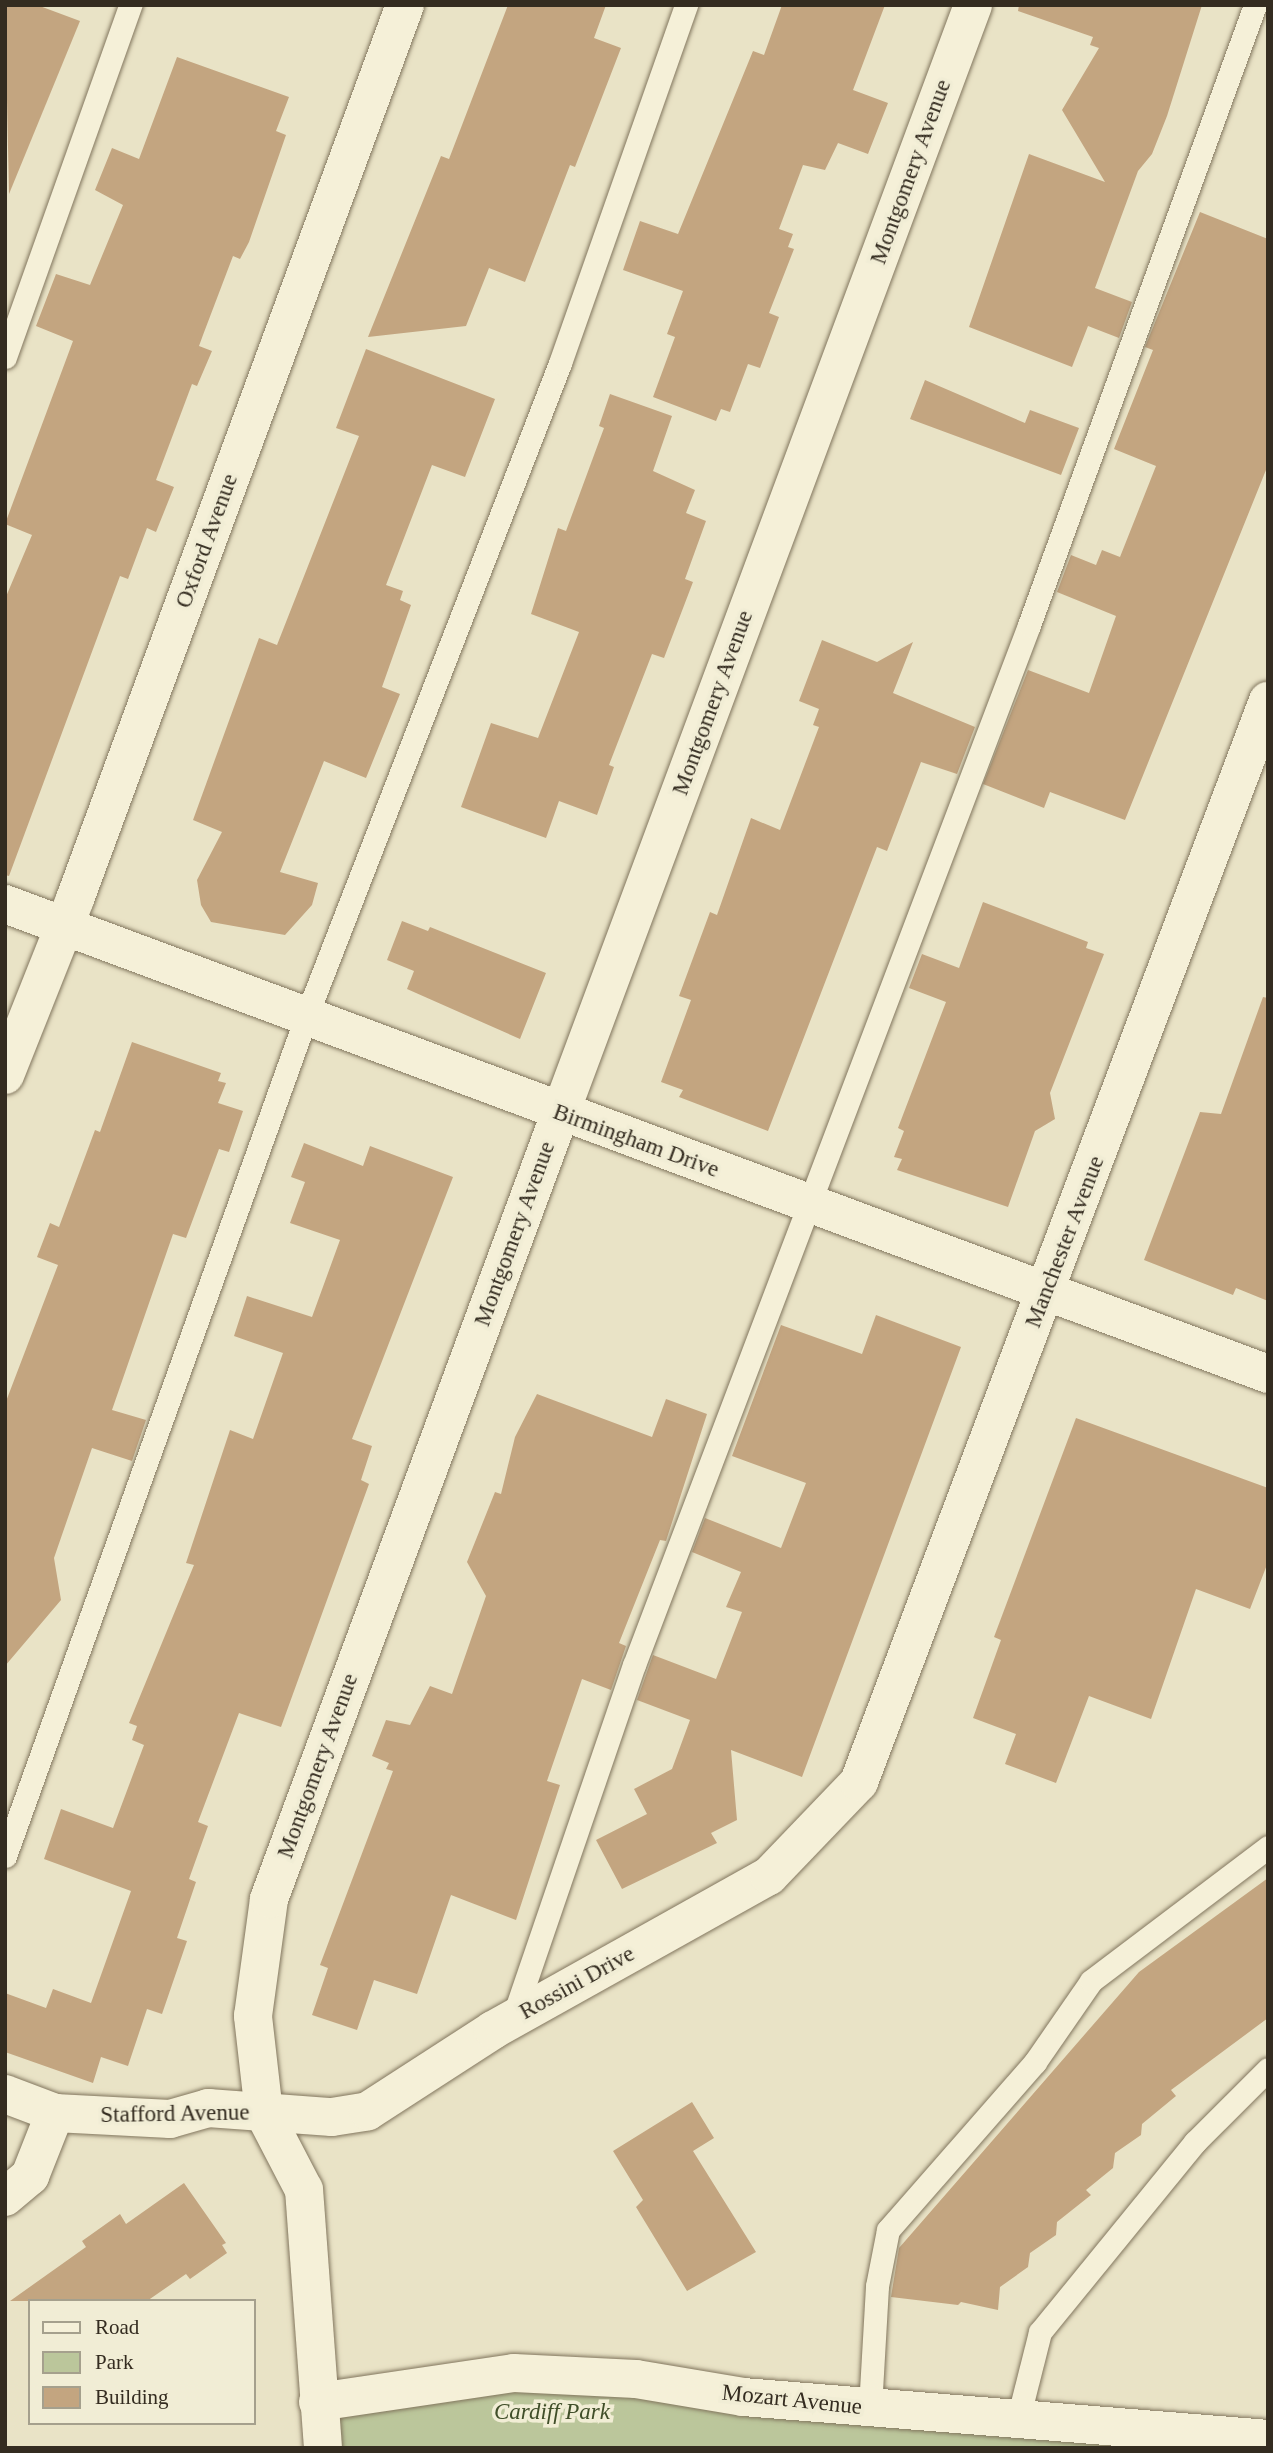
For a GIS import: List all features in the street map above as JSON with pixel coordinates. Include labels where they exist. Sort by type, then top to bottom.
[{"type":"street","name":"Oxford Avenue","points":[[5,1075],[65,926],[405,5]]},
{"type":"street","name":"Montgomery Avenue","points":[[323,2448],[304,2190],[264,2113],[253,2016],[269,1899],[973,5]]},
{"type":"street","name":"Manchester Avenue","points":[[859,1782],[1048,1289],[1268,701]]},
{"type":"street","name":"Birmingham Drive","points":[[5,904],[560,1114],[1048,1289],[1268,1374]]},
{"type":"street","name":"Rossini Drive","points":[[264,2113],[332,2118],[368,2111],[513,2018],[769,1876],[859,1782]]},
{"type":"street","name":"Stafford Avenue","points":[[5,2094],[55,2113],[170,2119],[208,2108],[264,2113]]},
{"type":"street","points":[[5,2197],[30,2176],[55,2113]]},
{"type":"street","name":"Mozart Avenue","points":[[318,2402],[514,2373],[636,2379],[743,2398],[1268,2439]]},
{"type":"lane","points":[[5,358],[130,5]]},
{"type":"lane","points":[[5,1856],[306,1017],[560,363],[686,5]]},
{"type":"lane","points":[[513,2018],[634,1665],[1043,587],[1255,5]]},
{"type":"lane","points":[[870,2408],[877,2286],[888,2230],[1035,2062],[1091,1980],[1268,1847]]},
{"type":"lane","points":[[1018,2419],[1040,2332],[1195,2142],[1268,2069]]},
{"type":"green space","name":"Cardiff Park","points":[[514,2374],[1268,2448],[325,2448],[322,2407]]},
{"type":"building","points":[[5,5],[37,5],[80,21],[9,194]]},
{"type":"building","points":[[508,5],[606,5],[594,38],[621,48],[575,167],[570,165],[525,282],[489,268],[466,326],[368,337],[441,156],[449,159]]},
{"type":"building","points":[[782,5],[885,5],[853,90],[888,103],[868,154],[838,143],[825,170],[803,165],[779,229],[793,234],[788,247],[794,249],[769,313],[779,317],[760,368],[748,364],[730,412],[721,409],[716,421],[653,397],[675,337],[667,334],[683,291],[623,270],[640,221],[678,234],[753,51],[764,55]]},
{"type":"building","points":[[1019,5],[1202,5],[1167,116],[1152,154],[1138,171],[1095,288],[1132,302],[1119,338],[1088,326],[1072,367],[969,327],[1029,154],[1105,182],[1062,110],[1099,48],[1090,45],[1093,37],[1018,11]]},
{"type":"building","points":[[177,57],[289,97],[276,131],[286,135],[249,242],[240,259],[233,256],[203,335],[199,346],[212,351],[197,386],[192,384],[156,480],[174,487],[156,532],[147,528],[128,579],[120,576],[9,876],[5,875],[5,599],[32,535],[5,524],[73,341],[36,326],[56,274],[90,285],[123,205],[95,190],[112,148],[139,159]]},
{"type":"building","points":[[1200,212],[1268,239],[1268,465],[1125,820],[1050,792],[1044,808],[983,784],[1028,670],[1089,693],[1116,616],[1057,592],[1071,555],[1096,565],[1102,550],[1120,557],[1156,466],[1114,449],[1153,350],[1145,347]]},
{"type":"building","points":[[366,349],[495,399],[465,477],[432,465],[386,585],[403,591],[400,600],[411,605],[382,687],[400,694],[366,778],[324,761],[280,872],[318,883],[312,905],[285,935],[211,922],[201,905],[197,880],[222,832],[193,820],[259,638],[277,645],[359,436],[336,428]]},
{"type":"building","points":[[925,380],[1025,423],[1030,410],[1079,428],[1061,475],[910,419]]},
{"type":"building","points":[[610,394],[672,416],[653,471],[695,490],[686,513],[706,521],[685,579],[693,582],[664,658],[652,654],[609,765],[614,767],[597,815],[559,801],[546,838],[461,807],[491,723],[538,738],[579,632],[531,614],[558,528],[566,531],[604,428],[599,426]]},
{"type":"building","points":[[822,640],[877,662],[913,642],[893,693],[975,727],[957,774],[921,762],[887,851],[877,847],[768,1131],[679,1097],[683,1090],[661,1082],[691,1000],[679,996],[710,912],[717,915],[751,818],[780,830],[819,727],[813,725],[819,709],[799,701]]},
{"type":"building","points":[[983,902],[1088,942],[1086,948],[1104,954],[1050,1093],[1055,1119],[1035,1131],[1008,1207],[897,1170],[902,1159],[894,1157],[904,1131],[898,1128],[946,1002],[909,988],[922,954],[959,968]]},
{"type":"building","points":[[402,921],[428,931],[430,927],[546,973],[520,1039],[407,989],[414,971],[387,960]]},
{"type":"building","points":[[1263,997],[1268,998],[1268,1301],[1236,1288],[1233,1295],[1144,1260],[1200,1112],[1221,1114]]},
{"type":"building","points":[[132,1042],[221,1073],[218,1081],[226,1083],[218,1103],[243,1111],[229,1152],[219,1149],[186,1238],[173,1234],[112,1410],[146,1420],[132,1461],[92,1448],[54,1558],[61,1600],[5,1666],[5,1404],[58,1265],[37,1257],[50,1223],[59,1227],[95,1130],[100,1132]]},
{"type":"building","points":[[304,1143],[363,1166],[370,1146],[453,1177],[352,1439],[372,1446],[361,1480],[369,1484],[281,1727],[239,1713],[198,1822],[208,1826],[189,1879],[196,1882],[177,1938],[187,1941],[162,2014],[147,2009],[128,2066],[101,2057],[93,2083],[5,2052],[5,1993],[46,2008],[53,1989],[91,2003],[131,1891],[44,1859],[61,1809],[113,1828],[144,1745],[132,1740],[137,1726],[129,1723],[194,1565],[186,1563],[230,1430],[253,1439],[283,1353],[234,1336],[247,1296],[312,1317],[340,1240],[290,1223],[305,1182],[291,1177]]},
{"type":"building","points":[[876,1315],[961,1347],[802,1777],[731,1750],[737,1820],[711,1833],[717,1843],[622,1889],[596,1840],[647,1814],[634,1789],[672,1769],[690,1720],[637,1700],[653,1655],[716,1679],[742,1612],[726,1607],[741,1572],[692,1552],[705,1518],[781,1548],[806,1483],[732,1456],[781,1325],[862,1354]]},
{"type":"building","points":[[537,1394],[652,1437],[666,1399],[707,1414],[666,1541],[660,1540],[619,1643],[626,1646],[611,1690],[582,1679],[547,1781],[560,1785],[516,1920],[451,1895],[417,1994],[374,1980],[357,2030],[312,2015],[328,1968],[320,1965],[393,1771],[386,1769],[389,1763],[372,1756],[386,1720],[410,1725],[430,1686],[452,1694],[486,1596],[467,1562],[495,1492],[501,1494],[515,1437]]},
{"type":"building","points":[[1076,1418],[1268,1488],[1268,1562],[1250,1609],[1196,1589],[1151,1719],[1089,1696],[1056,1783],[1005,1764],[1016,1734],[973,1718],[1001,1640],[994,1637]]},
{"type":"building","points":[[1268,1878],[1268,2018],[1171,2090],[1176,2096],[1142,2124],[1141,2135],[1115,2153],[1113,2168],[1086,2190],[1091,2195],[1057,2222],[1056,2235],[1030,2253],[1028,2267],[1000,2287],[998,2310],[961,2302],[958,2305],[891,2297],[899,2248],[1139,1972]]},
{"type":"building","points":[[692,2102],[714,2138],[693,2151],[756,2252],[687,2291],[636,2207],[643,2200],[613,2151]]},
{"type":"building","points":[[184,2183],[226,2243],[222,2245],[227,2253],[190,2279],[186,2274],[150,2299],[10,2301],[86,2247],[82,2241],[120,2214],[126,2224]]}]
